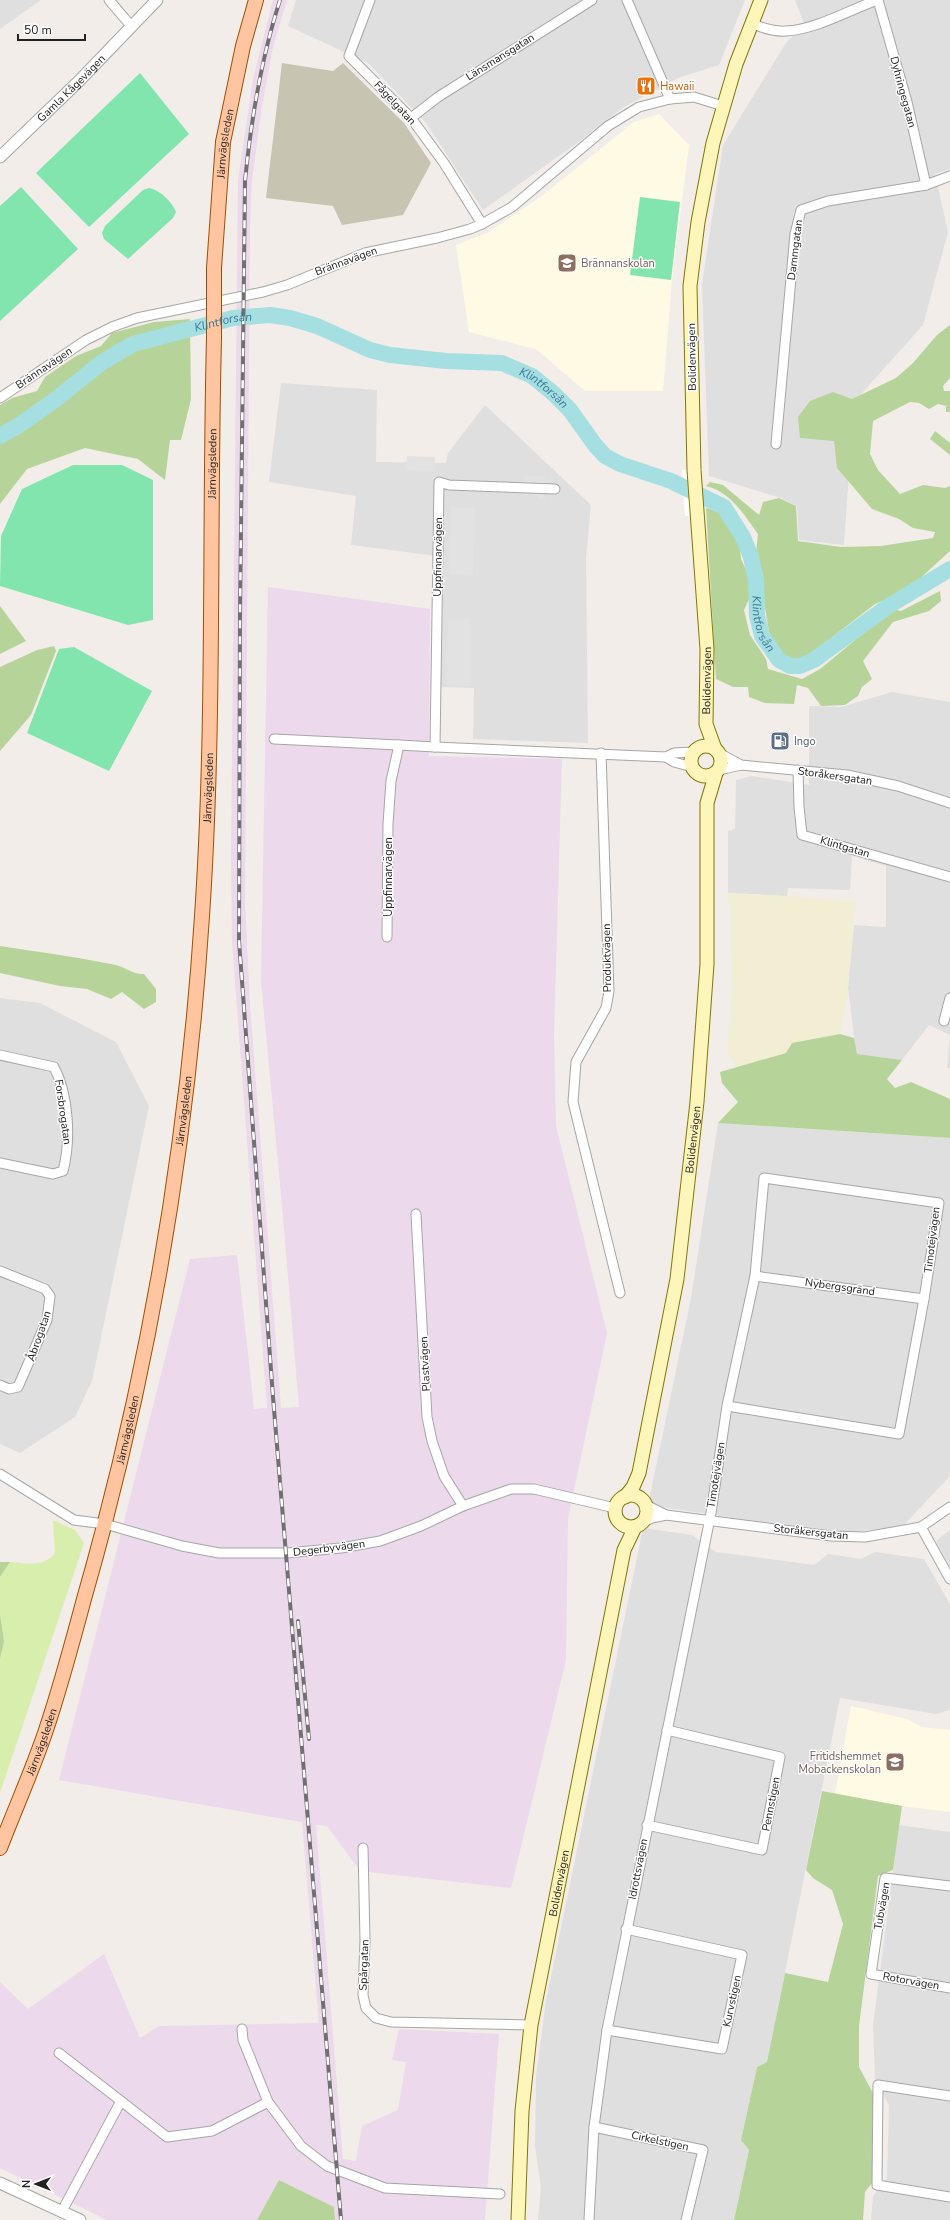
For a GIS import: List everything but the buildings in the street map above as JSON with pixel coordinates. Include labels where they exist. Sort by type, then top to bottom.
[{"type":"main road","name":"Järnvägsleden","points":[[0,1848],[45,1733],[106,1524],[135,1400],[169,1221],[188,1079],[202,917],[210,740],[214,268],[223,142],[243,46],[256,0]]},
{"type":"main road","name":"Bolidenvägen","points":[[707,803],[691,759],[706,724],[707,649],[694,470],[690,286],[702,194],[723,106],[751,23],[761,0]]},
{"type":"main road","name":"Bolidenvägen","points":[[625,1497],[633,1487],[639,1473],[677,1279],[697,1102],[707,964],[707,803],[717,772],[722,763],[706,724]]},
{"type":"main road","points":[[695,751],[705,746],[717,751]]},
{"type":"main road","points":[[694,770],[709,777],[717,772]]},
{"type":"main road","name":"Bolidenvägen","points":[[639,1473],[645,1503]]},
{"type":"main road","points":[[635,1496],[645,1503],[647,1516],[638,1526],[625,1526],[620,1523],[615,1514],[615,1508],[620,1500],[625,1497],[635,1496]]},
{"type":"main road","name":"Bolidenvägen","points":[[620,1523],[624,1550]]},
{"type":"main road","name":"Bolidenvägen","points":[[518,2220],[522,2111],[531,2025],[624,1550],[638,1526]]},
{"type":"street","points":[[109,0],[132,28]]},
{"type":"street","name":"Gamla Kågevägen","points":[[0,158],[132,28],[157,0]]},
{"type":"street","name":"Fågelgatan","points":[[370,0],[349,56],[411,118],[482,224]]},
{"type":"street","name":"Länsmansgatan","points":[[411,118],[438,97],[592,0]]},
{"type":"street","points":[[627,0],[670,99]]},
{"type":"street","points":[[751,23],[776,31],[788,31],[821,22],[877,0]]},
{"type":"street","name":"Dyhringegatan","points":[[877,0],[907,102],[926,185]]},
{"type":"street","name":"Brännavägen","points":[[0,398],[86,340],[112,326],[136,318],[263,292],[287,285],[365,252],[437,238],[470,229],[482,224],[528,196],[608,126],[639,107],[670,99],[694,97],[723,106]]},
{"type":"street","name":"Dammgatan","points":[[776,444],[795,234],[801,210],[828,201],[926,185],[950,176]]},
{"type":"street","name":"Uppfinnarvägen","points":[[434,747],[440,482],[449,485],[555,489]]},
{"type":"street","points":[[274,739],[666,757],[694,770]]},
{"type":"street","name":"Uppfinnarvägen","points":[[387,937],[388,824],[391,781],[399,745]]},
{"type":"street","points":[[666,757],[674,753],[695,751]]},
{"type":"street","name":"Storåkersgatan","points":[[717,751],[741,765]]},
{"type":"street","name":"Produktvägen","points":[[601,753],[609,991],[606,1008],[576,1062],[573,1102],[620,1292]]},
{"type":"street","name":"Storåkersgatan","points":[[717,772],[741,765],[847,775],[892,785],[950,803]]},
{"type":"street","name":"Klintgatan","points":[[798,770],[799,807],[802,835],[950,877]]},
{"type":"street","points":[[944,1021],[950,998]]},
{"type":"street","name":"Forsbrogatan","points":[[0,1055],[54,1067],[59,1076],[62,1090],[68,1151],[63,1171],[53,1174],[0,1163]]},
{"type":"street","name":"Timotejvägen","points":[[709,1521],[727,1406],[755,1276],[764,1178],[939,1203],[924,1299],[899,1434],[727,1406]]},
{"type":"street","name":"Plastvägen","points":[[416,1214],[427,1417],[432,1441],[444,1476],[463,1506]]},
{"type":"street","name":"Åbrogatan","points":[[0,1271],[46,1289],[50,1296],[50,1304],[27,1371],[18,1387],[9,1389],[0,1385]]},
{"type":"street","name":"Nybergsgränd","points":[[755,1276],[924,1299]]},
{"type":"street","name":"Degerbyvägen","points":[[0,1474],[74,1520],[106,1524],[204,1551],[287,1553],[341,1548],[380,1541],[421,1526],[463,1506],[511,1489],[534,1490],[615,1508]]},
{"type":"street","name":"Storåkersgatan","points":[[645,1503],[666,1515]]},
{"type":"street","name":"Storåkersgatan","points":[[638,1526],[652,1518],[666,1515],[831,1536],[865,1537],[921,1527],[950,1507]]},
{"type":"street","name":"Idrottsvägen","points":[[589,2220],[594,2127],[607,2030],[626,1929],[709,1521]]},
{"type":"street","points":[[921,1527],[950,1579]]},
{"type":"street","name":"Pennstigen","points":[[647,1826],[762,1850],[780,1757],[667,1730]]},
{"type":"street","name":"Spårgatan","points":[[363,1848],[365,1940],[363,1995],[366,2008],[376,2018],[391,2022],[531,2025]]},
{"type":"street","name":"Tubvägen","points":[[871,1974],[885,1878],[950,1886]]},
{"type":"street","name":"Kurvstigen","points":[[607,2030],[722,2049],[742,1955],[626,1929]]},
{"type":"street","name":"Rotorvägen","points":[[871,1974],[950,1988]]},
{"type":"street","points":[[242,2029],[243,2040],[268,2102],[301,2146],[317,2160],[337,2171],[385,2188],[500,2194]]},
{"type":"street","points":[[59,2053],[167,2137],[212,2131],[268,2102]]},
{"type":"street","points":[[950,2096],[878,2085],[877,2185],[950,2197]]},
{"type":"street","points":[[62,2211],[121,2101]]},
{"type":"street","name":"Cirkelstigen","points":[[594,2127],[703,2150],[686,2220]]},
{"type":"street","points":[[0,2183],[80,2220]]},
{"type":"shaded area","points":[[0,0],[41,0],[0,29]]},
{"type":"shaded area","points":[[273,0],[287,0],[273,47],[261,112],[252,181],[250,226],[245,901],[250,1005],[281,1408],[299,1407],[261,981],[268,587],[430,609],[429,756],[562,759],[554,1035],[556,1126],[607,1333],[568,1519],[566,1660],[511,1888],[360,1871],[327,1826],[316,1825],[343,2159],[356,2161],[362,2126],[398,2110],[406,2062],[392,2060],[399,2029],[499,2034],[485,2220],[335,2220],[334,2207],[279,2180],[257,2220],[107,2220],[0,2168],[0,1982],[28,2009],[104,1954],[140,2038],[159,2026],[319,2023],[302,1822],[59,1780],[190,1259],[237,1255],[254,1409],[267,1408],[232,941],[231,857],[238,180],[253,79]]},
{"type":"shaded area","points":[[296,0],[745,0],[719,65],[678,78],[624,107],[577,143],[483,210],[426,123],[368,63],[288,26]]},
{"type":"shaded area","points":[[795,0],[950,0],[950,169],[935,174],[948,232],[923,325],[854,402],[844,545],[799,540],[797,506],[781,498],[709,476],[702,284],[723,145],[786,43],[804,24]]},
{"type":"shaded area","points":[[282,63],[333,71],[343,63],[404,123],[431,163],[403,215],[342,225],[333,206],[266,198]]},
{"type":"shaded area","name":"Brännanskolan","points":[[659,114],[689,145],[672,280],[663,391],[585,391],[536,349],[469,332],[456,245],[489,232],[543,195],[634,122]]},
{"type":"shaded area","points":[[281,383],[377,390],[376,462],[446,463],[448,453],[485,405],[591,505],[586,558],[588,743],[473,739],[474,688],[440,687],[444,557],[351,545],[356,496],[269,482]]},
{"type":"shaded area","points":[[407,456],[435,457],[434,471],[406,470]]},
{"type":"shaded area","points":[[524,476],[545,476],[545,499],[538,499],[537,483],[524,483]]},
{"type":"shaded area","points":[[451,507],[475,508],[473,575],[449,574]]},
{"type":"shaded area","points":[[448,618],[471,619],[470,686],[446,685]]},
{"type":"shaded area","points":[[892,692],[950,702],[950,1035],[929,1025],[902,1060],[856,1054],[848,987],[854,925],[886,927],[886,866],[852,856],[850,890],[788,888],[787,896],[728,893],[728,831],[735,829],[736,780],[752,776],[809,785],[809,706],[841,707]]},
{"type":"shaded area","points":[[728,893],[855,902],[848,987],[840,1034],[792,1043],[786,1053],[738,1068],[727,1053],[732,992],[731,911]]},
{"type":"shaded area","points":[[0,998],[40,1003],[116,1042],[149,1106],[92,1381],[75,1417],[20,1453],[0,1444]]},
{"type":"shaded area","points":[[950,1035],[950,1068],[947,1068]]},
{"type":"shaded area","points":[[718,1123],[950,1138],[950,1476],[903,1526],[854,1532],[800,1528],[648,1505],[691,1298]]},
{"type":"shaded area","points":[[643,1528],[692,1535],[716,1552],[814,1565],[828,1554],[861,1559],[875,1552],[924,1559],[950,1604],[950,1710],[936,1714],[840,1698],[767,2062],[757,2067],[741,2140],[749,2150],[734,2220],[538,2220],[541,2188],[535,2146],[536,2076],[546,2001]]},
{"type":"shaded area","points":[[950,1530],[950,1567],[936,1541]]},
{"type":"shaded area","name":"Fritidshemmet Mobackenskolan","points":[[851,1706],[907,1719],[922,1727],[950,1730],[950,1812],[901,1806],[835,1794]]},
{"type":"shaded area","points":[[899,1825],[950,1832],[950,2220],[871,2220],[873,2196],[887,2178],[889,2105],[875,2080],[873,2025]]},
{"type":"green space","points":[[140,73],[189,134],[89,227],[36,173]]},
{"type":"green space","points":[[21,187],[78,249],[0,321],[0,206]]},
{"type":"green space","points":[[149,188],[157,191],[165,197],[172,204],[176,212],[173,218],[128,259],[104,239],[102,233],[105,226],[143,190]]},
{"type":"green space","points":[[640,197],[680,202],[671,280],[630,275]]},
{"type":"green space","points":[[190,319],[191,399],[181,440],[170,440],[165,480],[138,459],[85,448],[27,469],[0,504],[0,405],[12,398],[37,391],[45,377],[76,356],[101,346],[112,333],[154,322]]},
{"type":"green space","points":[[950,325],[950,378],[943,386],[944,391],[950,391],[950,412],[946,412],[946,406],[938,404],[929,409],[919,403],[910,402],[873,421],[870,454],[878,470],[900,494],[923,485],[945,488],[950,486],[950,551],[914,584],[898,594],[875,604],[804,659],[788,661],[777,650],[769,632],[756,553],[758,534],[742,512],[730,499],[715,489],[706,486],[710,482],[723,485],[759,515],[763,502],[779,498],[796,506],[798,541],[841,547],[881,546],[933,538],[935,532],[913,528],[899,519],[872,509],[837,468],[834,441],[800,438],[798,417],[810,401],[833,392],[852,399],[896,378],[913,363],[937,335]]},
{"type":"green space","points":[[935,431],[950,443],[950,455],[930,439]]},
{"type":"green space","points":[[73,465],[122,465],[153,480],[153,620],[128,625],[0,586],[1,536],[22,489]]},
{"type":"green space","points":[[706,508],[718,511],[728,522],[730,529],[739,541],[741,559],[750,578],[752,593],[744,610],[750,635],[766,659],[768,669],[802,679],[820,669],[893,609],[901,611],[940,591],[941,601],[929,611],[893,622],[863,661],[872,679],[862,687],[858,696],[845,705],[821,706],[808,688],[797,685],[794,704],[765,703],[749,697],[748,687],[733,687],[716,679]]},
{"type":"green space","points":[[0,606],[26,641],[0,654]]},
{"type":"green space","points":[[54,646],[56,651],[31,715],[0,751],[0,667],[37,650]]},
{"type":"green space","points":[[74,647],[152,691],[109,771],[27,733],[59,649]]},
{"type":"green space","points":[[0,946],[101,962],[144,974],[156,989],[156,1002],[144,1009],[122,992],[111,999],[87,989],[60,986],[0,973]]},
{"type":"green space","points":[[840,1034],[854,1038],[857,1054],[902,1060],[887,1079],[895,1088],[911,1082],[950,1099],[950,1138],[718,1123],[738,1102],[722,1083],[720,1072],[786,1053],[792,1043]]},
{"type":"green space","points":[[53,1520],[75,1530],[84,1543],[0,1793],[0,1659],[4,1641],[0,1614],[0,1577],[10,1562],[29,1564],[40,1563],[50,1558],[55,1553]]},
{"type":"green space","points":[[0,1562],[10,1562],[0,1577]]},
{"type":"green space","points":[[0,1614],[4,1641],[0,1659]]},
{"type":"green space","points":[[822,1791],[902,1806],[893,1870],[878,1876],[859,2026],[859,2067],[874,2095],[872,2183],[865,2192],[863,2220],[734,2220],[749,2150],[741,2140],[757,2067],[767,2062],[785,1973],[828,1982],[843,1924],[832,1890],[813,1878],[806,1870]]},
{"type":"green space","points":[[279,2180],[334,2207],[335,2220],[257,2220]]},
{"type":"pier","points":[[701,469],[704,515],[685,516],[682,470]]},
{"type":"waterway","name":"Klintforsån","points":[[0,436],[18,426],[55,400],[101,363],[133,344],[233,318],[270,315],[290,318],[317,326],[370,350],[390,355],[446,361],[502,363],[532,376],[553,393],[570,410],[595,445],[605,456],[620,464],[671,481],[724,507],[743,537],[751,557],[756,580],[757,616],[762,636],[779,660],[790,666],[800,666],[814,660],[887,607],[950,569]]},
{"type":"railway","points":[[280,0],[262,67],[250,135],[245,181],[240,615],[239,941],[273,1397],[341,2220]]},
{"type":"railway","points":[[298,1621],[309,1739]]},
{"type":"place","name":"Hawaii","points":[[646,86]]},
{"type":"place","name":"Brännanskolan","points":[[567,263]]},
{"type":"place","name":"Ingo","points":[[780,741]]},
{"type":"place","name":"Fritidshemmet Mobackenskolan","points":[[895,1762]]}]
